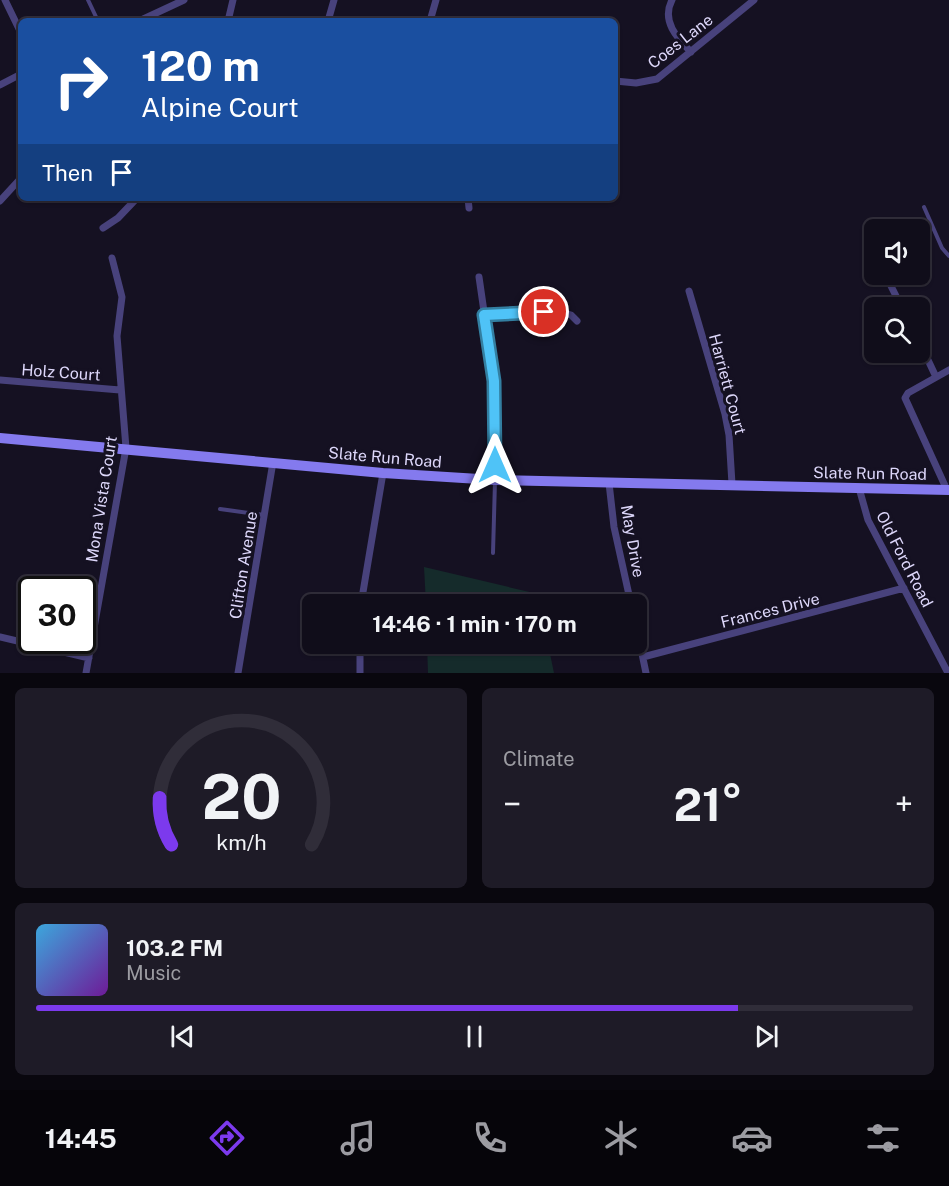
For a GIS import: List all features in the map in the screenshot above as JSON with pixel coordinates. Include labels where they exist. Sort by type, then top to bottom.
[{"type":"street","points":[[5,0],[18,27]]},
{"type":"street","points":[[145,18],[184,0]]},
{"type":"street","points":[[229,18],[233,0]]},
{"type":"street","points":[[329,18],[334,0]]},
{"type":"street","points":[[431,18],[436,0]]},
{"type":"street","points":[[672,0],[667,11],[671,28],[691,52]]},
{"type":"street","name":"Coes Lane","points":[[618,81],[636,83],[657,79],[754,0]]},
{"type":"street","points":[[0,85],[18,76]]},
{"type":"street","points":[[0,201],[18,181]]},
{"type":"street","points":[[103,228],[118,218],[133,201]]},
{"type":"street","points":[[468,201],[469,208]]},
{"type":"street","name":"Mona Vista Court","points":[[86,673],[126,448],[117,336],[122,297],[112,258]]},
{"type":"street","points":[[479,277],[494,381],[495,480]]},
{"type":"street","name":"Harriett Court","points":[[688,291],[725,414],[729,435],[732,484]]},
{"type":"street","points":[[484,315],[561,312],[571,315],[577,321]]},
{"type":"street","points":[[929,363],[936,377]]},
{"type":"street","points":[[948,490],[905,398],[908,393],[949,370]]},
{"type":"street","name":"Holz Court","points":[[0,381],[120,390]]},
{"type":"street","name":"Slate Run Road","points":[[0,438],[384,473],[495,480],[948,490]]},
{"type":"street","name":"Clifton Avenue","points":[[238,673],[273,462]]},
{"type":"street","points":[[363,594],[384,473]]},
{"type":"street","name":"May Drive","points":[[609,483],[614,528],[629,594]]},
{"type":"street","name":"Old Ford Road","points":[[859,488],[868,520],[948,673]]},
{"type":"street","name":"Frances Drive","points":[[643,657],[904,588]]},
{"type":"street","points":[[0,637],[89,658]]},
{"type":"street","points":[[360,654],[360,673]]},
{"type":"street","points":[[642,654],[646,673]]},
{"type":"lane","points":[[88,0],[97,18]]},
{"type":"lane","points":[[924,207],[942,248],[949,256]]},
{"type":"lane","points":[[493,553],[495,480]]},
{"type":"lane","points":[[220,509],[265,515]]},
{"type":"green space","points":[[424,567],[538,594],[425,594]]},
{"type":"green space","points":[[427,654],[550,654],[554,673],[428,673]]},
{"type":"route","points":[[495,465],[494,381],[484,315],[544,312]]}]
